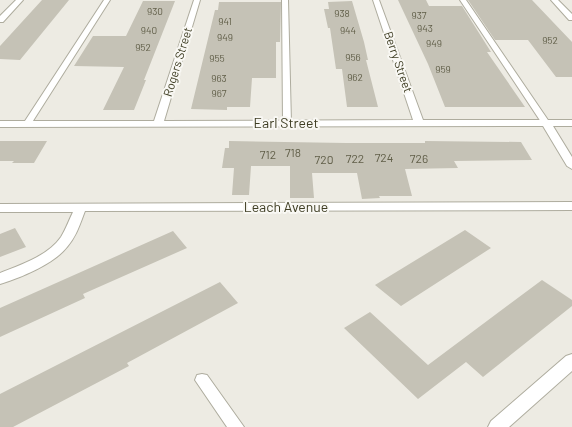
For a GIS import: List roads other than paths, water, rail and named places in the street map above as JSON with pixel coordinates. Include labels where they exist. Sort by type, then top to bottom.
[{"type":"street","points":[[0,20],[20,0]]},
{"type":"street","name":"Rogers Street","points":[[158,124],[197,0]]},
{"type":"street","name":"Berry Street","points":[[376,0],[419,123]]},
{"type":"street","points":[[554,0],[572,18]]},
{"type":"street","points":[[546,123],[572,166]]},
{"type":"street","name":"Earl Street","points":[[0,124],[572,123]]},
{"type":"street","name":"Leach Avenue","points":[[0,208],[572,206]]},
{"type":"street","points":[[0,279],[36,263],[61,246],[73,228],[80,208]]},
{"type":"street","points":[[497,427],[572,361]]},
{"type":"lane","points":[[27,124],[107,0]]},
{"type":"lane","points":[[285,0],[287,124]]},
{"type":"lane","points":[[463,0],[546,123]]},
{"type":"lane","points":[[202,380],[236,427]]}]
